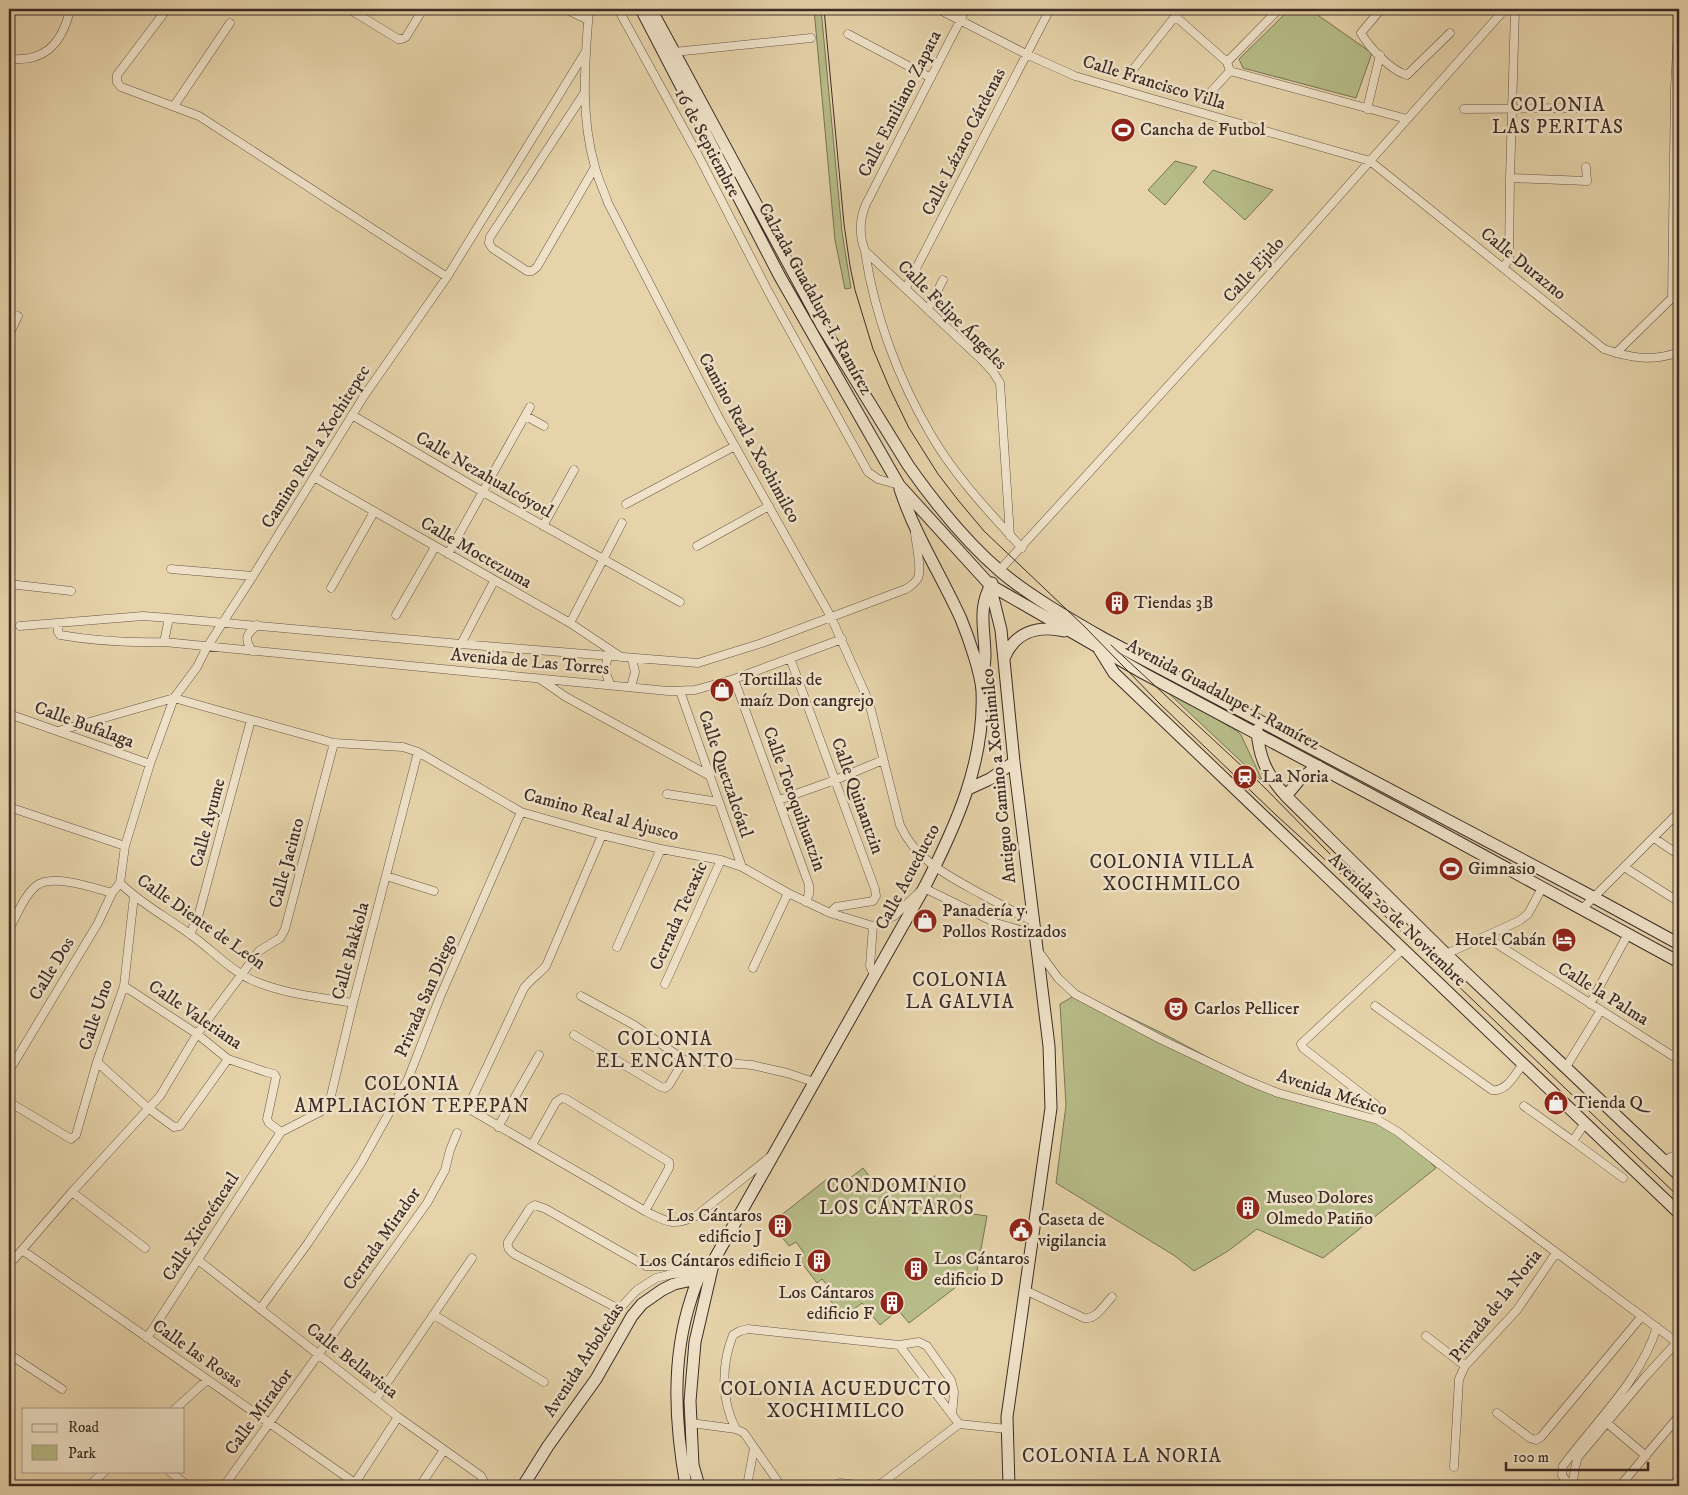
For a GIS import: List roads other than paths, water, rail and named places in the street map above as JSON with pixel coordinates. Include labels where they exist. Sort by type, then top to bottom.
[{"type":"main road","name":"Calzada Guadalupe I. Ramírez","points":[[641,9],[779,275],[899,484],[990,585]]},
{"type":"main road","name":"Calzada Guadalupe I. Ramírez","points":[[651,9],[821,324],[908,465],[922,486],[964,535],[1000,571]]},
{"type":"main road","name":"Calle Acueducto","points":[[686,1486],[680,1453],[676,1380],[680,1342],[688,1308],[704,1269],[774,1153],[935,868],[948,842],[968,789],[977,756],[982,689],[972,649],[962,621],[914,528],[899,484]]},
{"type":"main road","points":[[982,689],[985,657],[982,610],[990,585],[1000,571]]},
{"type":"main road","name":"Avenida Guadalupe I. Ramírez","points":[[1000,571],[1085,628],[1679,944]]},
{"type":"main road","name":"Avenida Guadalupe I. Ramírez","points":[[990,585],[1142,673],[1318,766],[1679,962]]},
{"type":"main road","name":"Antiguo Camino a Xochimilco","points":[[990,585],[1001,630],[1014,762],[1049,1046],[1051,1108],[1007,1417],[1009,1486]]},
{"type":"main road","points":[[1004,658],[1009,646],[1020,637],[1038,629],[1054,628],[1069,632]]},
{"type":"main road","name":"Avenida 20 de Noviembre","points":[[1098,647],[1114,673],[1679,1213]]},
{"type":"main road","name":"Avenida 20 de Noviembre","points":[[1257,720],[1260,753],[1264,765],[1286,796],[1446,954],[1679,1175]]},
{"type":"main road","points":[[968,789],[990,778],[1014,762]]},
{"type":"main road","points":[[1286,796],[1300,779],[1318,766]]},
{"type":"main road","name":"Calle Acueducto","points":[[699,1486],[693,1465],[690,1401],[704,1269]]},
{"type":"main road","name":"Avenida Arboledas","points":[[523,1486],[548,1446],[596,1379],[632,1316],[642,1304],[662,1290],[704,1269]]},
{"type":"street","points":[[9,59],[35,58],[48,50],[58,41],[66,27],[69,14],[66,9]]},
{"type":"street","points":[[168,9],[117,75],[121,87],[199,116],[447,277]]},
{"type":"street","points":[[349,9],[398,39],[402,39],[406,37],[423,9]]},
{"type":"street","points":[[565,9],[588,20]]},
{"type":"street","name":"Camino Real a Xochimilco","points":[[589,9],[585,92],[589,140],[595,167],[608,203],[735,446],[842,639],[869,702],[900,825],[905,835],[935,868],[1011,911],[1033,921]]},
{"type":"street","name":"16 de Septiembre","points":[[618,9],[698,155],[768,291],[868,472],[878,479],[899,484]]},
{"type":"street","name":"Calle Francisco Villa","points":[[938,9],[1026,54],[1084,78],[1370,161]]},
{"type":"street","name":"Calle Emiliano Zapata","points":[[866,251],[860,229],[861,214],[966,9]]},
{"type":"street","name":"Calle Lázaro Cárdenas","points":[[906,288],[1050,9]]},
{"type":"street","points":[[1127,77],[1181,9]]},
{"type":"street","points":[[1228,62],[1279,9]]},
{"type":"street","points":[[1380,9],[1360,32],[1380,56],[1400,73],[1407,75],[1450,33]]},
{"type":"street","name":"Calle Ejido","points":[[1000,571],[1237,311],[1505,9]]},
{"type":"street","points":[[1503,268],[1509,259],[1515,9]]},
{"type":"street","points":[[1672,299],[1675,88],[1679,11]]},
{"type":"street","points":[[1175,16],[1228,62],[1230,71]]},
{"type":"street","points":[[174,106],[230,23]]},
{"type":"street","points":[[848,34],[930,78]]},
{"type":"street","points":[[674,52],[810,38]]},
{"type":"street","name":"Camino Real a Xochitepec","points":[[120,883],[125,846],[150,764],[174,698],[186,683],[376,377],[447,277],[587,49]]},
{"type":"street","points":[[1367,109],[1380,56]]},
{"type":"street","points":[[1230,71],[1407,119]]},
{"type":"street","points":[[1208,95],[1230,71]]},
{"type":"street","points":[[585,92],[490,237],[489,243],[492,248],[527,271],[532,271],[595,167]]},
{"type":"street","points":[[1464,109],[1580,108]]},
{"type":"street","name":"Calle Durazno","points":[[1370,161],[1604,349],[1629,357],[1644,359],[1670,356],[1679,352]]},
{"type":"street","points":[[1510,178],[1587,181],[1586,167]]},
{"type":"street","points":[[866,251],[868,268],[884,328],[900,371],[930,433],[978,499],[1022,548]]},
{"type":"street","name":"Calle Felipe Ángeles","points":[[866,251],[982,361],[993,372],[1000,383],[1010,536]]},
{"type":"street","points":[[928,309],[943,280]]},
{"type":"street","points":[[1616,353],[1679,291]]},
{"type":"street","points":[[9,335],[18,316]]},
{"type":"street","points":[[448,554],[530,407]]},
{"type":"street","name":"Calle Nezahualcóyotl","points":[[352,416],[680,602]]},
{"type":"street","points":[[526,416],[544,426]]},
{"type":"street","points":[[626,504],[735,446]]},
{"type":"street","points":[[543,526],[574,470]]},
{"type":"street","name":"Calle Moctezuma","points":[[314,477],[570,623],[623,658]]},
{"type":"street","points":[[697,546],[769,506]]},
{"type":"street","points":[[331,588],[374,512]]},
{"type":"street","points":[[570,623],[622,523]]},
{"type":"street","name":"Avenida de Las Torres","points":[[20,626],[142,616],[698,664],[762,643],[906,589],[914,584],[919,572],[914,528]]},
{"type":"street","points":[[396,615],[434,547]]},
{"type":"street","points":[[170,569],[253,576]]},
{"type":"street","points":[[461,644],[494,581]]},
{"type":"street","points":[[9,584],[71,591]]},
{"type":"street","points":[[164,642],[168,618]]},
{"type":"street","name":"Avenida de Las Torres","points":[[58,623],[58,632],[60,634],[82,639],[164,642],[668,691],[695,690],[842,639]]},
{"type":"street","points":[[252,651],[247,643],[247,637],[257,625]]},
{"type":"street","points":[[608,657],[604,666],[605,675],[611,685]]},
{"type":"street","name":"Calle Quinantzin","points":[[790,658],[875,889],[876,896],[873,901],[836,907],[830,913]]},
{"type":"street","points":[[631,687],[635,672],[632,659]]},
{"type":"street","name":"Calle Totoquihuatzin","points":[[734,678],[810,885],[806,902]]},
{"type":"street","points":[[540,679],[566,697],[710,776]]},
{"type":"street","name":"Calle Quetzalcóatl","points":[[680,691],[742,867]]},
{"type":"street","points":[[58,731],[174,698]]},
{"type":"street","name":"Camino Real al Ajusco","points":[[174,698],[334,743],[403,747],[418,752],[521,812],[602,835],[661,849],[721,860],[742,867],[788,893],[830,913],[873,926]]},
{"type":"street","name":"Calle Bufalaga","points":[[9,714],[150,764]]},
{"type":"street","name":"Calle Ayume","points":[[190,934],[198,917],[252,720]]},
{"type":"street","name":"Calle Jacinto","points":[[148,1108],[160,1096],[197,1034],[259,951],[280,938],[285,929],[334,743]]},
{"type":"street","name":"Calle Bakkola","points":[[280,1132],[326,1108],[330,1100],[418,752]]},
{"type":"street","points":[[779,800],[883,760]]},
{"type":"street","points":[[667,794],[719,802]]},
{"type":"street","points":[[9,807],[125,846]]},
{"type":"street","name":"Privada San Diego","points":[[260,1308],[308,1243],[360,1165],[408,1079],[440,997],[521,812]]},
{"type":"street","points":[[1582,909],[1654,838],[1676,821],[1679,812]]},
{"type":"street","points":[[602,835],[546,966],[524,988],[468,1107],[498,1127],[646,1211],[672,1223],[683,1222],[696,1216],[774,1153]]},
{"type":"street","points":[[1654,838],[1679,855]]},
{"type":"street","points":[[617,947],[661,849]]},
{"type":"street","name":"Cerrada Tecaxic","points":[[665,984],[721,860]]},
{"type":"street","points":[[1624,867],[1679,902]]},
{"type":"street","points":[[386,876],[434,891]]},
{"type":"street","points":[[9,929],[29,894],[37,885],[47,881],[72,882],[112,893]]},
{"type":"street","name":"Calle Diente de León","points":[[120,883],[134,896],[190,934],[252,980],[274,988],[353,1003]]},
{"type":"street","name":"Calle Dos","points":[[9,1071],[98,923],[112,893],[120,883]]},
{"type":"street","points":[[874,975],[870,966],[873,926],[894,916],[924,888],[996,923],[1034,934]]},
{"type":"street","points":[[1446,954],[1519,921],[1528,914],[1542,888]]},
{"type":"street","points":[[753,968],[788,893]]},
{"type":"street","name":"Calle Uno","points":[[9,1102],[71,1139],[76,1135],[96,1062],[124,986],[134,896]]},
{"type":"street","points":[[1590,1004],[1628,934]]},
{"type":"street","name":"Calle la Palma","points":[[1486,937],[1679,1060]]},
{"type":"street","name":"Avenida México","points":[[1036,948],[1058,978],[1075,994],[1160,1038],[1246,1080],[1278,1093],[1378,1120],[1398,1132],[1556,1253],[1678,1343]]},
{"type":"street","points":[[1378,1120],[1376,1105],[1301,1044],[1402,950]]},
{"type":"street","name":"Calle Valeriana","points":[[124,986],[197,1034],[228,1059],[274,1074],[276,1077],[267,1119],[280,1132]]},
{"type":"street","points":[[581,996],[634,1025],[684,1060],[752,1065],[814,1082]]},
{"type":"street","points":[[1375,1006],[1492,1090],[1498,1091],[1505,1088],[1523,1064]]},
{"type":"street","points":[[1566,1067],[1601,1010]]},
{"type":"street","points":[[574,1035],[665,1088],[669,1085],[684,1060]]},
{"type":"street","points":[[498,1127],[539,1055]]},
{"type":"street","points":[[96,1062],[148,1108],[174,1127],[180,1126],[228,1059]]},
{"type":"street","points":[[532,1146],[556,1102],[562,1098],[566,1099],[669,1162],[669,1168],[646,1211]]},
{"type":"street","points":[[1524,1106],[1623,1178]]},
{"type":"street","points":[[9,1265],[148,1108]]},
{"type":"street","points":[[1573,1141],[1585,1123]]},
{"type":"street","name":"Calle Xicoténcatl","points":[[147,1338],[280,1132]]},
{"type":"street","name":"Cerrada Mirador","points":[[319,1355],[426,1203],[446,1170],[450,1150],[457,1133]]},
{"type":"street","points":[[1664,1161],[1671,1157],[1679,1159]]},
{"type":"street","points":[[72,1192],[145,1248]]},
{"type":"street","points":[[535,1204],[646,1266],[704,1269],[656,1278],[637,1290],[623,1305],[615,1307],[514,1254],[509,1250],[508,1242],[530,1208],[535,1204]]},
{"type":"street","name":"Calle las Rosas","points":[[22,1250],[269,1422],[353,1484]]},
{"type":"street","name":"Privada de la Noria","points":[[1454,1467],[1459,1379],[1465,1366],[1516,1310],[1556,1253]]},
{"type":"street","points":[[376,1399],[472,1258]]},
{"type":"street","name":"Calle Bellavista","points":[[198,1260],[398,1417],[481,1476],[484,1486]]},
{"type":"street","points":[[1025,1290],[1084,1318],[1090,1319],[1112,1297]]},
{"type":"street","points":[[434,1315],[544,1382]]},
{"type":"street","points":[[1497,1412],[1530,1438],[1536,1440],[1542,1437],[1642,1316]]},
{"type":"street","points":[[1657,1327],[1651,1347],[1638,1370],[1619,1401],[1606,1423],[1591,1436],[1578,1457],[1575,1465],[1574,1479],[1570,1486],[1562,1475],[1563,1466],[1591,1436],[1619,1401],[1678,1343]]},
{"type":"street","points":[[736,1429],[728,1408],[724,1377],[729,1344],[733,1335],[748,1329],[899,1345],[919,1342],[927,1346],[952,1380],[954,1392],[952,1415]]},
{"type":"street","points":[[1426,1336],[1465,1366]]},
{"type":"street","points":[[899,1345],[959,1424]]},
{"type":"street","points":[[9,1354],[62,1389]]},
{"type":"street","name":"Calle Mirador","points":[[224,1486],[319,1355]]},
{"type":"street","points":[[1638,1370],[1645,1377]]},
{"type":"street","points":[[176,1408],[207,1380]]},
{"type":"street","points":[[1620,1486],[1679,1416]]},
{"type":"street","points":[[353,1484],[398,1417]]},
{"type":"street","points":[[691,1423],[736,1429],[744,1434],[782,1486]]},
{"type":"street","points":[[1606,1423],[1646,1456]]},
{"type":"street","points":[[874,1486],[882,1483],[959,1424],[1007,1430]]},
{"type":"street","points":[[747,1486],[754,1448]]},
{"type":"street","points":[[420,1486],[444,1450]]},
{"type":"street","points":[[89,1486],[104,1472]]},
{"type":"street","points":[[170,1472],[188,1486]]},
{"type":"street","points":[[831,1486],[840,1483],[866,1486]]},
{"type":"tram line","points":[[824,9],[844,224],[855,290],[873,349],[890,389],[909,428],[938,474],[984,531],[1085,627],[1160,704],[1679,1197]]},
{"type":"tram line","points":[[1111,645],[1259,782],[1330,854]]},
{"type":"place","name":"Cancha de Futbol","points":[[1123,130]]},
{"type":"place","name":"Tiendas 3B","points":[[1117,603]]},
{"type":"place","name":"Tortillas de maíz Don cangrejo","points":[[722,690]]},
{"type":"place","name":"La Noria","points":[[1245,777]]},
{"type":"place","name":"Gimnasio","points":[[1451,869]]},
{"type":"place","name":"Panadería y Pollos Rostizados","points":[[925,921]]},
{"type":"place","name":"Hotel Cabán","points":[[1564,940]]},
{"type":"place","name":"Carlos Pellicer","points":[[1176,1009]]},
{"type":"place","name":"Tienda Q","points":[[1556,1103]]},
{"type":"place","name":"Museo Dolores Olmedo Patiño","points":[[1248,1208]]},
{"type":"place","name":"Los Cántaros edificio J","points":[[780,1226]]},
{"type":"place","name":"Caseta de vigilancia","points":[[1021,1230]]},
{"type":"place","name":"Los Cántaros edificio I","points":[[819,1261]]},
{"type":"place","name":"Los Cántaros edificio D","points":[[916,1269]]},
{"type":"place","name":"Los Cántaros edificio F","points":[[892,1303]]},
{"type":"district","name":"COLONIA LAS PERITAS","points":[[1558,116]]},
{"type":"district","name":"COLONIA VILLA XOCIHMILCO","points":[[1172,873]]},
{"type":"district","name":"COLONIA LA GALVIA","points":[[960,991]]},
{"type":"district","name":"COLONIA EL ENCANTO","points":[[665,1050]]},
{"type":"district","name":"COLONIA AMPLIACIÓN TEPEPAN","points":[[412,1095]]},
{"type":"district","name":"CONDOMINIO LOS CÁNTAROS","points":[[897,1197]]},
{"type":"district","name":"COLONIA ACUEDUCTO XOCHIMILCO","points":[[836,1400]]},
{"type":"district","name":"COLONIA LA NORIA","points":[[1122,1456]]}]
